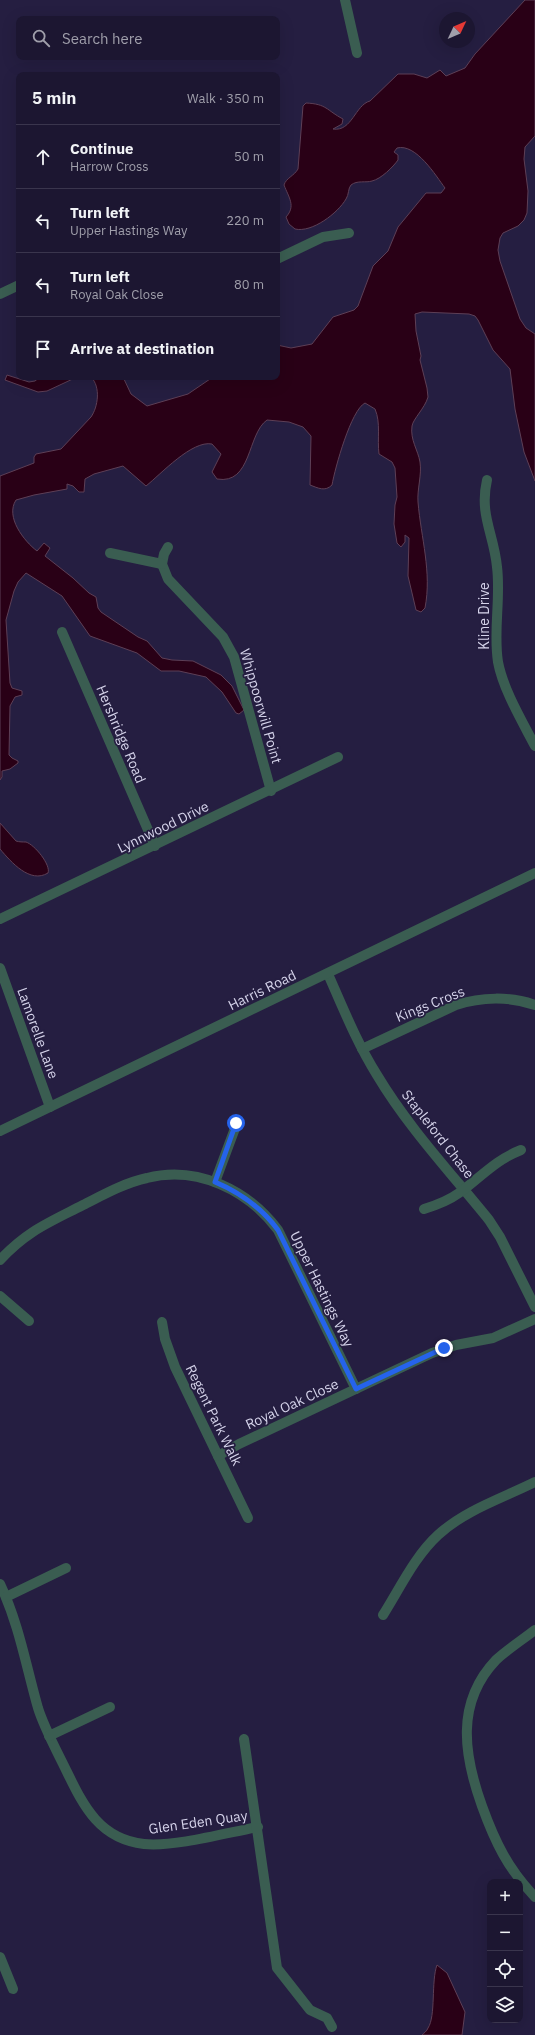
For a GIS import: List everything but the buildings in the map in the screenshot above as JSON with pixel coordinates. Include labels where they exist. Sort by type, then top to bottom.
[{"type":"street","points":[[345,0],[357,53]]},
{"type":"street","points":[[280,258],[323,237],[349,233]]},
{"type":"street","points":[[0,294],[16,286]]},
{"type":"street","name":"Kline Drive","points":[[487,480],[484,496],[484,513],[494,547],[499,585],[498,662],[506,685],[535,746]]},
{"type":"street","points":[[110,553],[162,564],[164,554],[168,547]]},
{"type":"street","name":"Whippoorwill Point","points":[[162,564],[168,579],[230,646],[271,791]]},
{"type":"street","name":"Hershridge Road","points":[[62,632],[156,846]]},
{"type":"street","name":"Lynnwood Drive","points":[[0,919],[271,791],[338,757]]},
{"type":"street","name":"Harris Road","points":[[0,1131],[535,873]]},
{"type":"street","name":"Lamorelle Lane","points":[[0,968],[4,993],[50,1107]]},
{"type":"street","name":"Stapleford Chase","points":[[328,974],[362,1049],[388,1092],[500,1237],[535,1307]]},
{"type":"street","name":"Kings Cross","points":[[362,1049],[449,1008],[467,1002],[499,999],[535,1005]]},
{"type":"street","points":[[215,1182],[236,1123]]},
{"type":"street","points":[[424,1209],[447,1200],[464,1189],[491,1165],[521,1150]]},
{"type":"street","name":"Upper Hastings Way","points":[[0,1260],[20,1240],[38,1227],[124,1186],[147,1178],[171,1175],[192,1176],[215,1182],[251,1202],[261,1210],[278,1230],[356,1389]]},
{"type":"street","points":[[0,1296],[29,1322]]},
{"type":"street","name":"Royal Oak Close","points":[[218,1456],[239,1444],[432,1353],[493,1338],[535,1319]]},
{"type":"street","name":"Regent Park Walk","points":[[162,1322],[165,1338],[175,1367],[248,1518]]},
{"type":"street","points":[[383,1615],[419,1556],[439,1534],[464,1517],[535,1482]]},
{"type":"street","points":[[6,1597],[66,1568]]},
{"type":"street","name":"Glen Eden Quay","points":[[0,1584],[18,1629],[39,1710],[49,1736],[83,1804],[98,1823],[119,1837],[130,1841],[156,1844],[258,1827],[277,1968],[310,2010],[328,2018],[332,2027]]},
{"type":"street","points":[[535,1631],[505,1652],[487,1672],[470,1707],[466,1736],[470,1770],[492,1832],[511,1870],[535,1897]]},
{"type":"street","points":[[49,1736],[110,1707]]},
{"type":"street","points":[[244,1739],[258,1827]]},
{"type":"street","points":[[0,1957],[13,1989]]},
{"type":"shaded area","points":[[525,0],[535,0],[535,136],[525,147],[524,159],[528,191],[527,213],[524,220],[518,226],[503,233],[500,238],[498,250],[500,261],[520,319],[526,328],[535,334],[535,481],[524,452],[515,409],[510,369],[493,350],[478,320],[475,316],[469,314],[422,312],[415,314],[416,331],[421,356],[420,360],[428,397],[412,426],[413,440],[420,462],[418,502],[427,568],[427,595],[425,608],[421,612],[416,610],[408,576],[409,538],[405,535],[405,542],[401,547],[397,543],[394,524],[397,497],[395,468],[392,462],[379,454],[377,414],[375,409],[365,403],[354,416],[344,440],[332,485],[324,489],[310,485],[311,436],[303,427],[289,422],[267,420],[256,436],[243,467],[237,474],[228,479],[217,479],[212,472],[221,454],[212,444],[204,444],[186,452],[146,486],[123,466],[94,474],[85,479],[84,492],[79,492],[73,486],[67,484],[67,489],[16,500],[13,507],[14,521],[22,535],[37,551],[44,543],[50,548],[45,556],[89,593],[96,597],[98,608],[101,612],[138,637],[147,641],[162,658],[193,661],[221,675],[232,686],[244,710],[239,714],[236,713],[222,692],[206,677],[179,671],[161,671],[137,653],[90,636],[62,596],[26,573],[18,582],[14,591],[6,620],[10,683],[12,688],[22,691],[22,695],[15,697],[10,706],[9,755],[18,761],[18,763],[10,769],[2,771],[2,777],[0,780],[0,476],[34,463],[34,457],[36,454],[61,449],[93,413],[97,403],[97,391],[93,380],[124,380],[131,394],[147,406],[188,394],[209,380],[280,380],[280,346],[291,348],[312,344],[333,317],[354,310],[358,306],[373,266],[388,251],[398,227],[426,193],[441,193],[445,188],[418,155],[411,150],[397,148],[394,152],[398,155],[398,160],[383,175],[372,181],[353,183],[350,186],[347,197],[331,216],[309,228],[295,229],[289,224],[286,217],[291,209],[291,202],[284,185],[298,169],[303,106],[306,103],[322,106],[343,119],[342,124],[333,129],[339,129],[349,123],[365,103],[370,101],[398,74],[414,74],[427,78],[440,70],[446,76],[465,68],[475,54]]},
{"type":"shaded area","points":[[7,375],[16,378],[16,380],[29,382],[36,380],[71,380],[47,391],[38,392],[5,380]]},
{"type":"shaded area","points":[[0,823],[16,841],[26,842],[38,851],[45,860],[48,873],[41,876],[28,874],[10,860],[0,849]]},
{"type":"shaded area","points":[[437,1965],[447,1973],[465,2012],[462,2035],[422,2035],[427,2030],[432,2015],[434,1980]]},
{"type":"route","points":[[236,1123],[215,1182],[226,1186],[251,1202],[271,1220],[278,1230],[342,1364],[356,1389],[444,1348]]}]
